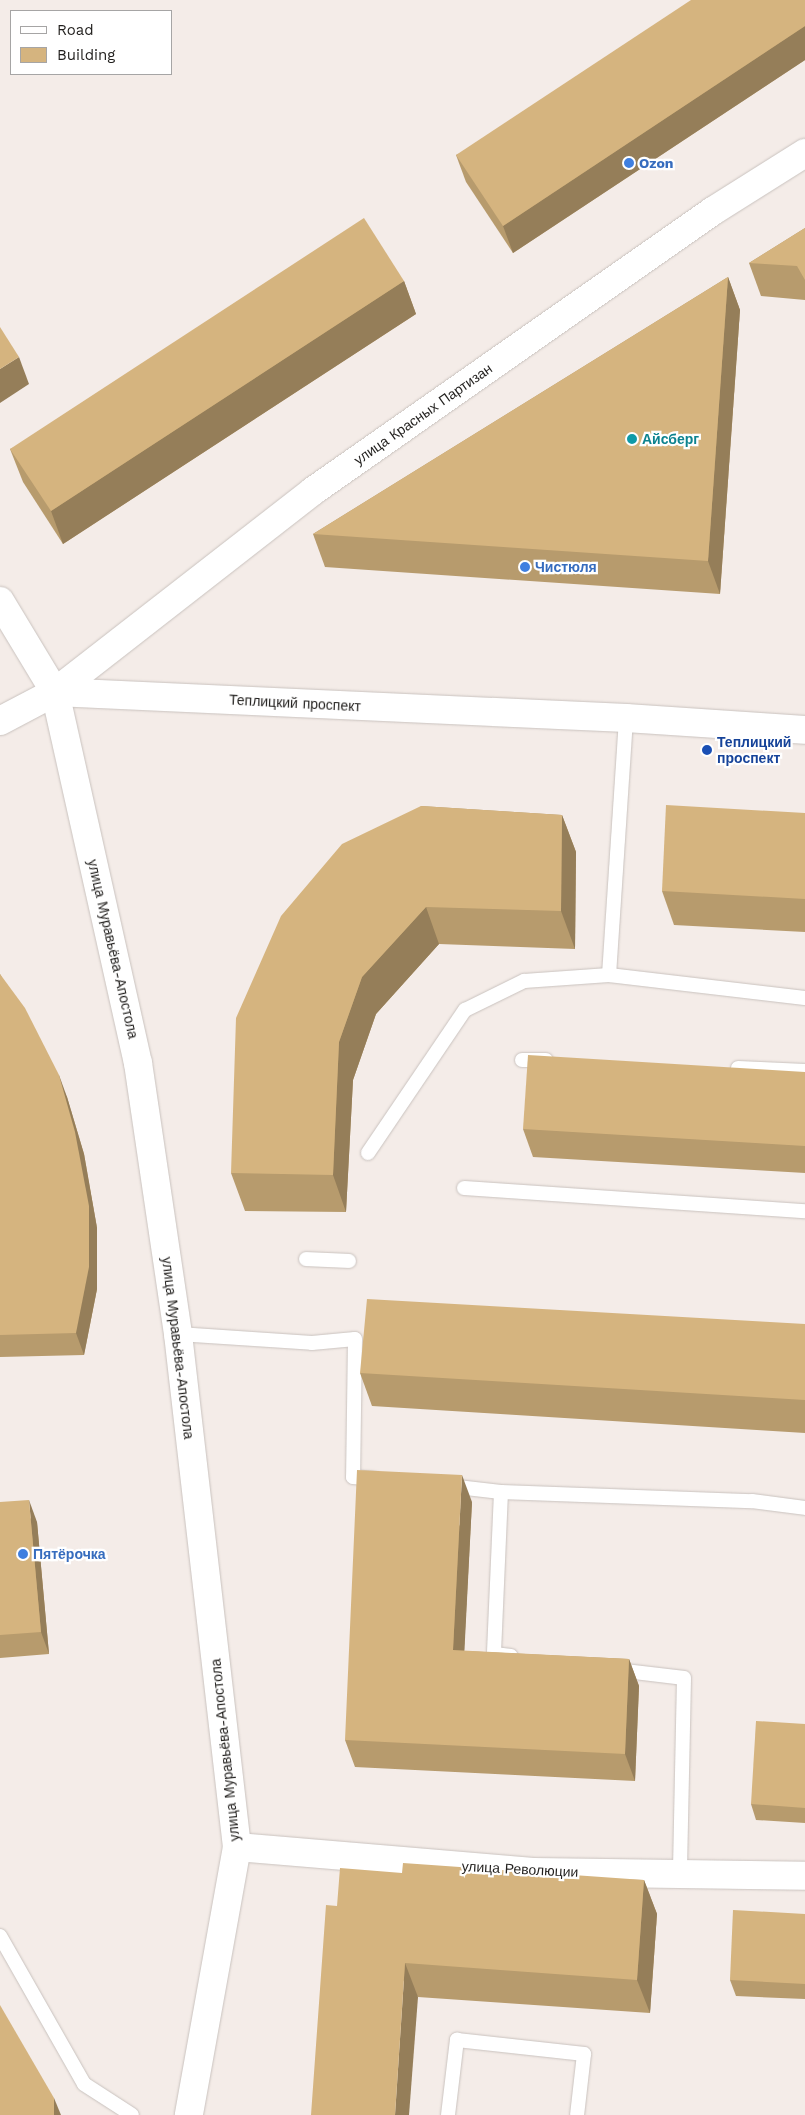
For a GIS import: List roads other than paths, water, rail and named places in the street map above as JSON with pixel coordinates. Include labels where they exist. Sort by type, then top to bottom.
[{"type":"street","name":"улица Красных Партизан","points":[[0,721],[55,692],[312,491],[713,212],[805,153]]},
{"type":"street","name":"улица Муравьёва-Апостола","points":[[0,601],[55,692],[138,1063],[178,1334],[237,1847],[189,2115]]},
{"type":"street","name":"Теплицкий проспект","points":[[55,692],[626,718],[805,730]]},
{"type":"street","name":"улица Революции","points":[[237,1847],[533,1872],[680,1872],[805,1876]]},
{"type":"lane","points":[[609,975],[626,718]]},
{"type":"lane","points":[[368,1153],[465,1010],[524,981],[609,975],[805,998]]},
{"type":"lane","points":[[522,1060],[561,1061]]},
{"type":"lane","points":[[727,1068],[805,1071]]},
{"type":"lane","points":[[464,1188],[805,1210]]},
{"type":"lane","points":[[306,1259],[349,1261]]},
{"type":"lane","points":[[178,1334],[312,1343],[355,1339],[353,1477],[392,1481]]},
{"type":"lane","points":[[432,1485],[501,1492],[752,1501],[805,1508]]},
{"type":"lane","points":[[501,1492],[494,1654],[522,1658]]},
{"type":"lane","points":[[598,1667],[684,1678],[680,1872]]},
{"type":"lane","points":[[0,1936],[84,2084],[132,2115]]},
{"type":"lane","points":[[448,2115],[457,2040],[584,2054],[577,2115]]},
{"type":"place","name":"Ozon","points":[[629,163]]},
{"type":"place","name":"Айсберг","points":[[632,439]]},
{"type":"place","name":"Чистюля","points":[[525,567]]},
{"type":"place","name":"Теплицкий проспект","points":[[707,750]]},
{"type":"place","name":"Пятёрочка","points":[[23,1554]]}]
